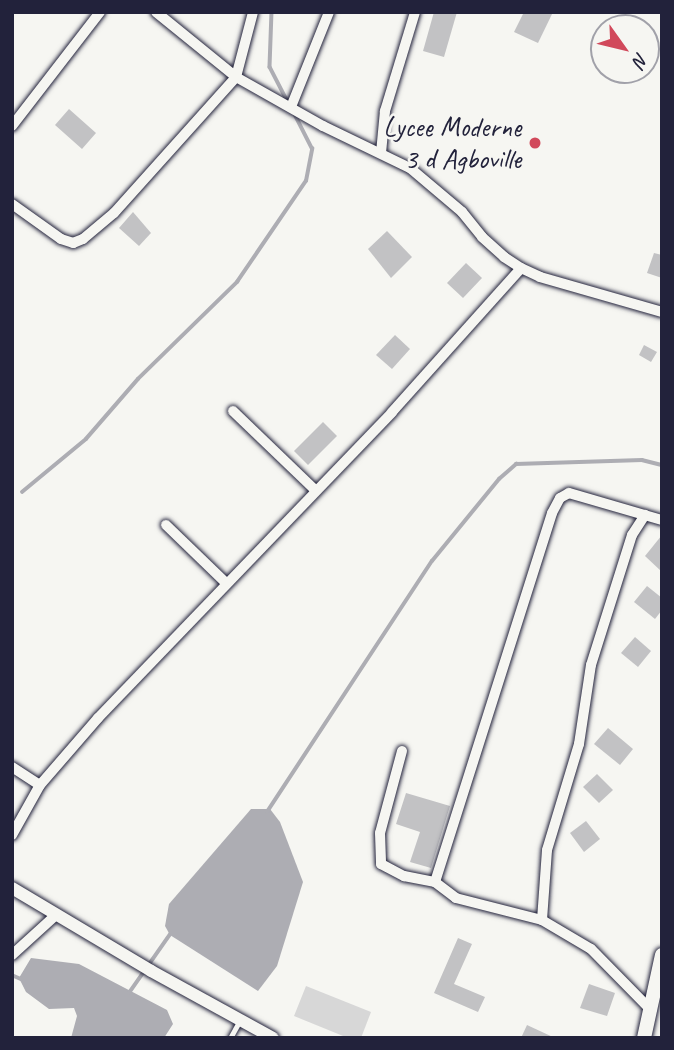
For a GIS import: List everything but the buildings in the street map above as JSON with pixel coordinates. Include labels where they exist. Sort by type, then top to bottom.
[{"type":"main road","points":[[644,1038],[662,956]]},
{"type":"street","points":[[12,126],[100,12]]},
{"type":"street","points":[[156,12],[236,77],[323,127],[410,168],[462,212],[482,237],[521,268],[540,277],[662,312]]},
{"type":"street","points":[[12,204],[61,239],[73,243],[83,239],[114,213],[236,77],[254,12]]},
{"type":"street","points":[[291,107],[330,12]]},
{"type":"street","points":[[381,153],[386,111],[415,12]]},
{"type":"street","points":[[12,835],[40,785],[139,672],[392,412],[521,268]]},
{"type":"street","points":[[233,411],[315,490]]},
{"type":"street","points":[[435,882],[552,513],[560,498],[569,493],[662,520]]},
{"type":"street","points":[[542,920],[547,850],[579,744],[592,665],[632,535],[645,515]]},
{"type":"street","points":[[166,525],[226,583]]},
{"type":"street","points":[[401,751],[380,833],[381,864],[404,876],[435,882],[456,898],[542,920],[591,949],[649,1008]]},
{"type":"street","points":[[12,767],[40,785]]},
{"type":"street","points":[[12,888],[240,1020],[257,1034],[273,1038]]},
{"type":"street","points":[[12,955],[57,915]]},
{"type":"lane","points":[[230,1038],[240,1020]]},
{"type":"shaded area","points":[[251,809],[270,809],[280,822],[303,882],[277,966],[258,991],[170,935],[165,926],[169,904]]},
{"type":"shaded area","points":[[31,958],[79,964],[167,1010],[173,1024],[164,1038],[71,1038],[77,1016],[74,1008],[49,1009],[26,992],[19,978]]},
{"type":"shaded area","points":[[306,986],[371,1012],[361,1038],[348,1038],[294,1016]]},
{"type":"waterway","points":[[272,12],[270,67],[289,104]]},
{"type":"waterway","points":[[22,492],[86,439],[138,379],[237,282],[306,181],[312,149],[294,114]]},
{"type":"waterway","points":[[267,812],[432,561],[499,479],[516,464],[642,460],[662,465]]},
{"type":"waterway","points":[[129,993],[171,933]]},
{"type":"waterway","points":[[12,975],[21,979]]},
{"type":"place","name":"Lycee Moderne 3 d Agboville","points":[[535,143]]}]
